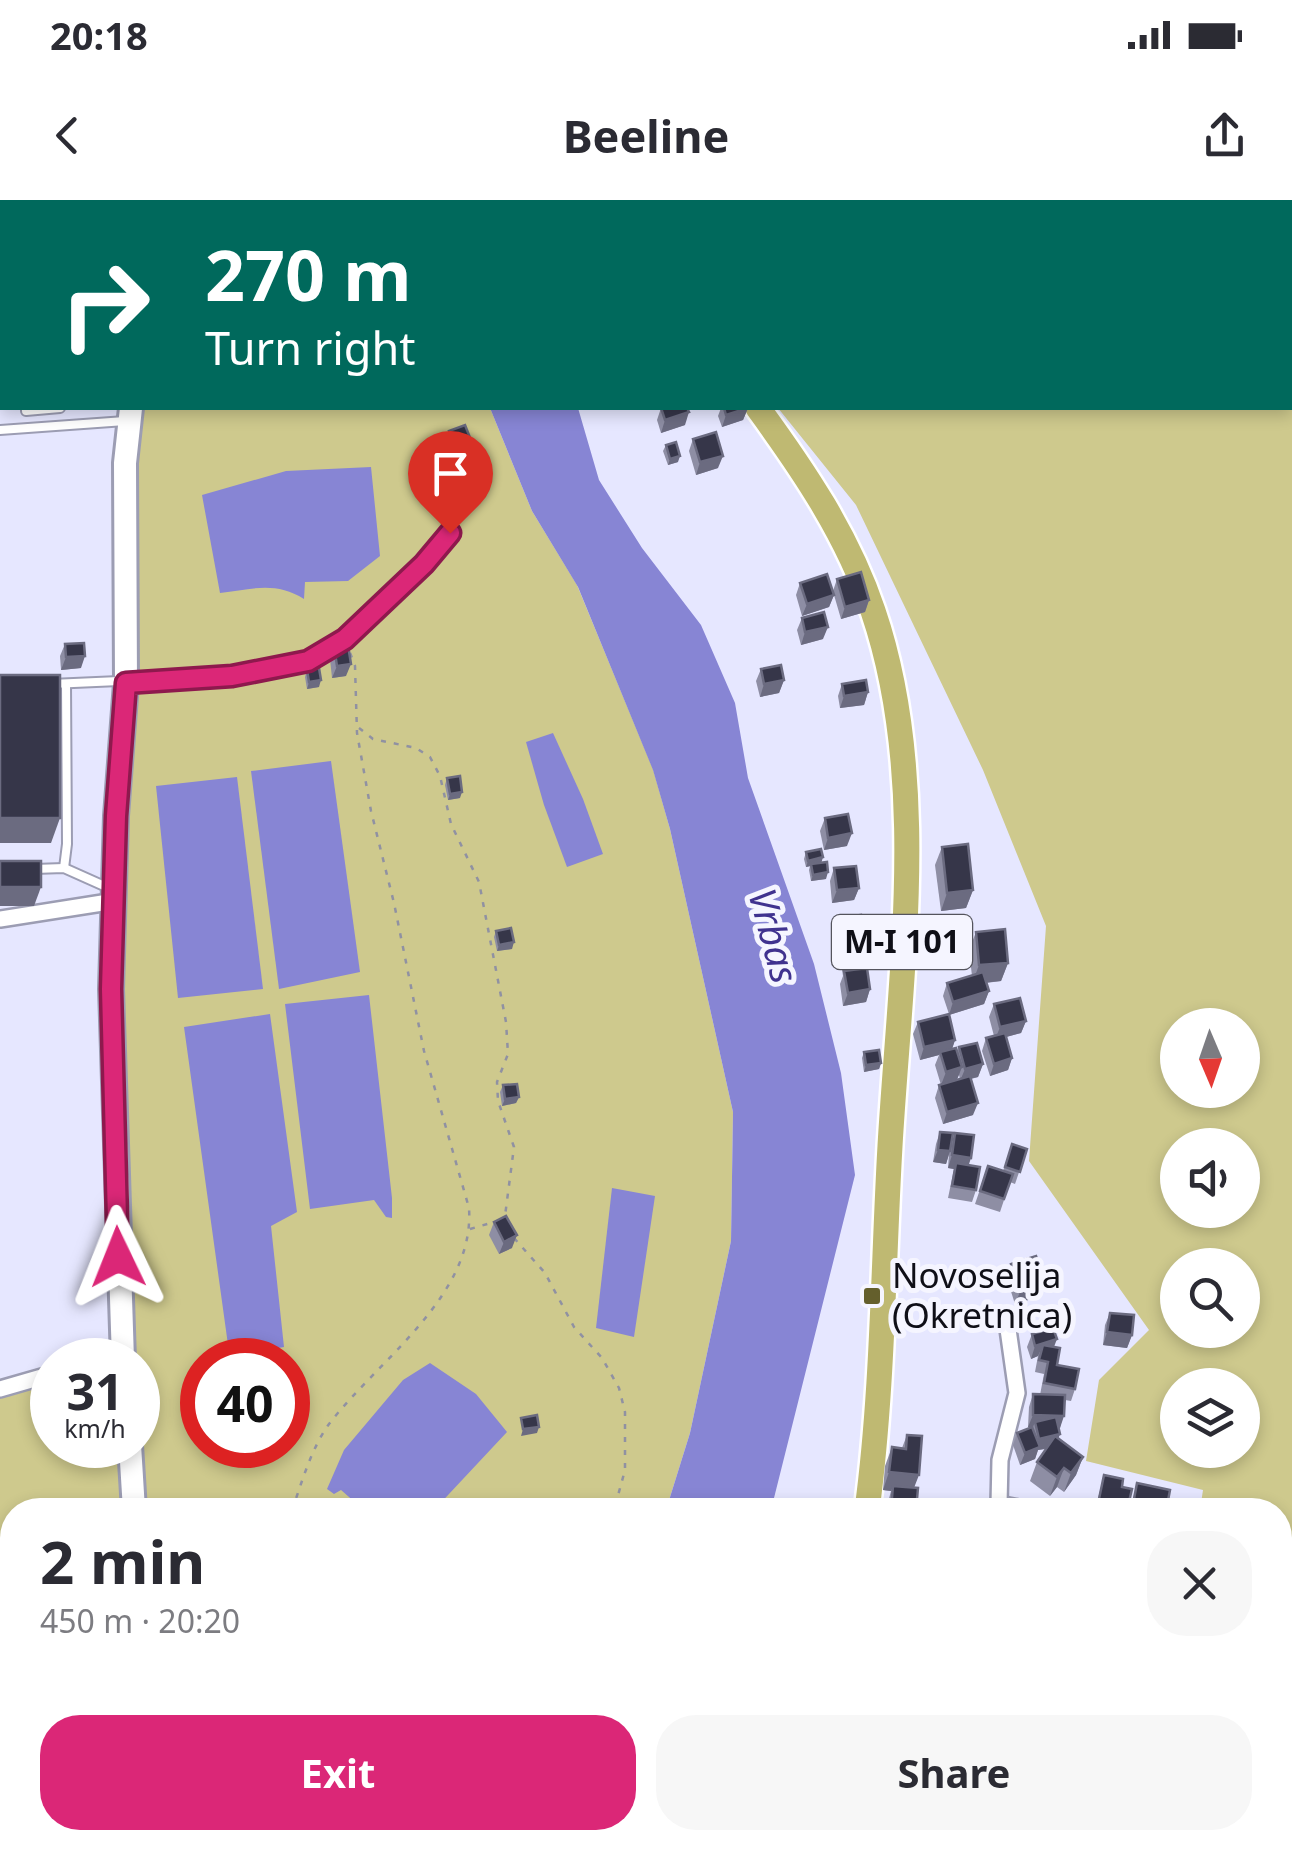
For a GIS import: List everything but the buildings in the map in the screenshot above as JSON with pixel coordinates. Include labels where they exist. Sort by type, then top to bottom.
[{"type":"main road","name":"M-I 101","points":[[759,410],[822,502],[866,592],[886,658],[906,779],[901,964],[868,1498]]},
{"type":"street","points":[[119,1338],[112,1043],[116,816],[126,683],[125,463],[129,411]]},
{"type":"street","points":[[0,920],[115,896]]},
{"type":"street","points":[[995,1498],[1017,1392],[1006,1316]]},
{"type":"street","points":[[0,1389],[30,1380]]},
{"type":"street","points":[[131,1468],[133,1498]]},
{"type":"lane","points":[[0,430],[129,411]]},
{"type":"lane","points":[[35,684],[232,676],[308,661],[345,639],[424,564],[450,533],[452,504]]},
{"type":"lane","points":[[64,868],[68,828],[66,684]]},
{"type":"lane","points":[[17,870],[64,868],[115,896]]},
{"type":"path","points":[[297,1498],[328,1426],[449,1286],[466,1250],[470,1229],[468,1208],[424,1051],[364,777],[357,726],[356,666],[345,639]]},
{"type":"path","points":[[357,726],[373,738],[416,748],[430,757],[440,776],[450,824],[479,882],[506,1022],[508,1054],[497,1082],[498,1102],[514,1158],[503,1223],[490,1221],[470,1229]]},
{"type":"path","points":[[515,1239],[545,1273],[574,1327],[602,1358],[618,1388],[625,1412],[625,1470],[617,1498]]},
{"type":"shaded area","points":[[131,410],[491,410],[532,511],[577,585],[653,769],[733,1112],[731,1241],[690,1433],[670,1498],[0,1498],[0,1389],[30,1380],[30,1468],[160,1468],[160,1338],[121,1338],[113,1121]]},
{"type":"shaded area","points":[[780,410],[1292,410],[1292,1498],[1202,1498],[1203,1490],[1086,1461],[1099,1380],[1149,1330],[1029,1161],[1046,926],[983,770],[856,505]]},
{"type":"water","name":"Vrbas","points":[[491,410],[579,410],[599,480],[642,548],[701,625],[735,703],[748,778],[814,964],[841,1073],[855,1175],[774,1498],[670,1498],[690,1433],[731,1241],[733,1112],[670,829],[653,770],[578,587],[532,511]]},
{"type":"water","points":[[371,467],[380,556],[348,581],[305,582],[304,599],[274,588],[220,593],[202,495],[286,471]]},
{"type":"water","points":[[553,733],[603,854],[567,867],[526,742]]},
{"type":"water","points":[[331,761],[360,972],[279,989],[251,771]]},
{"type":"water","points":[[237,777],[263,989],[178,998],[156,786]]},
{"type":"water","points":[[369,995],[392,1218],[386,1217],[374,1200],[310,1209],[285,1004]]},
{"type":"water","points":[[270,1014],[297,1212],[271,1226],[283,1338],[227,1338],[184,1027]]},
{"type":"water","points":[[612,1188],[655,1196],[634,1337],[596,1328]]},
{"type":"water","points":[[430,1363],[476,1394],[507,1432],[445,1498],[350,1498],[341,1490],[334,1494],[327,1489],[344,1450],[403,1380]]},
{"type":"place","name":"Novoselija (Okretnica)","points":[[872,1296]]},
{"type":"route","points":[[118,1257],[111,989],[116,816],[126,683],[232,676],[308,661],[345,639],[424,564],[450,533]]}]
